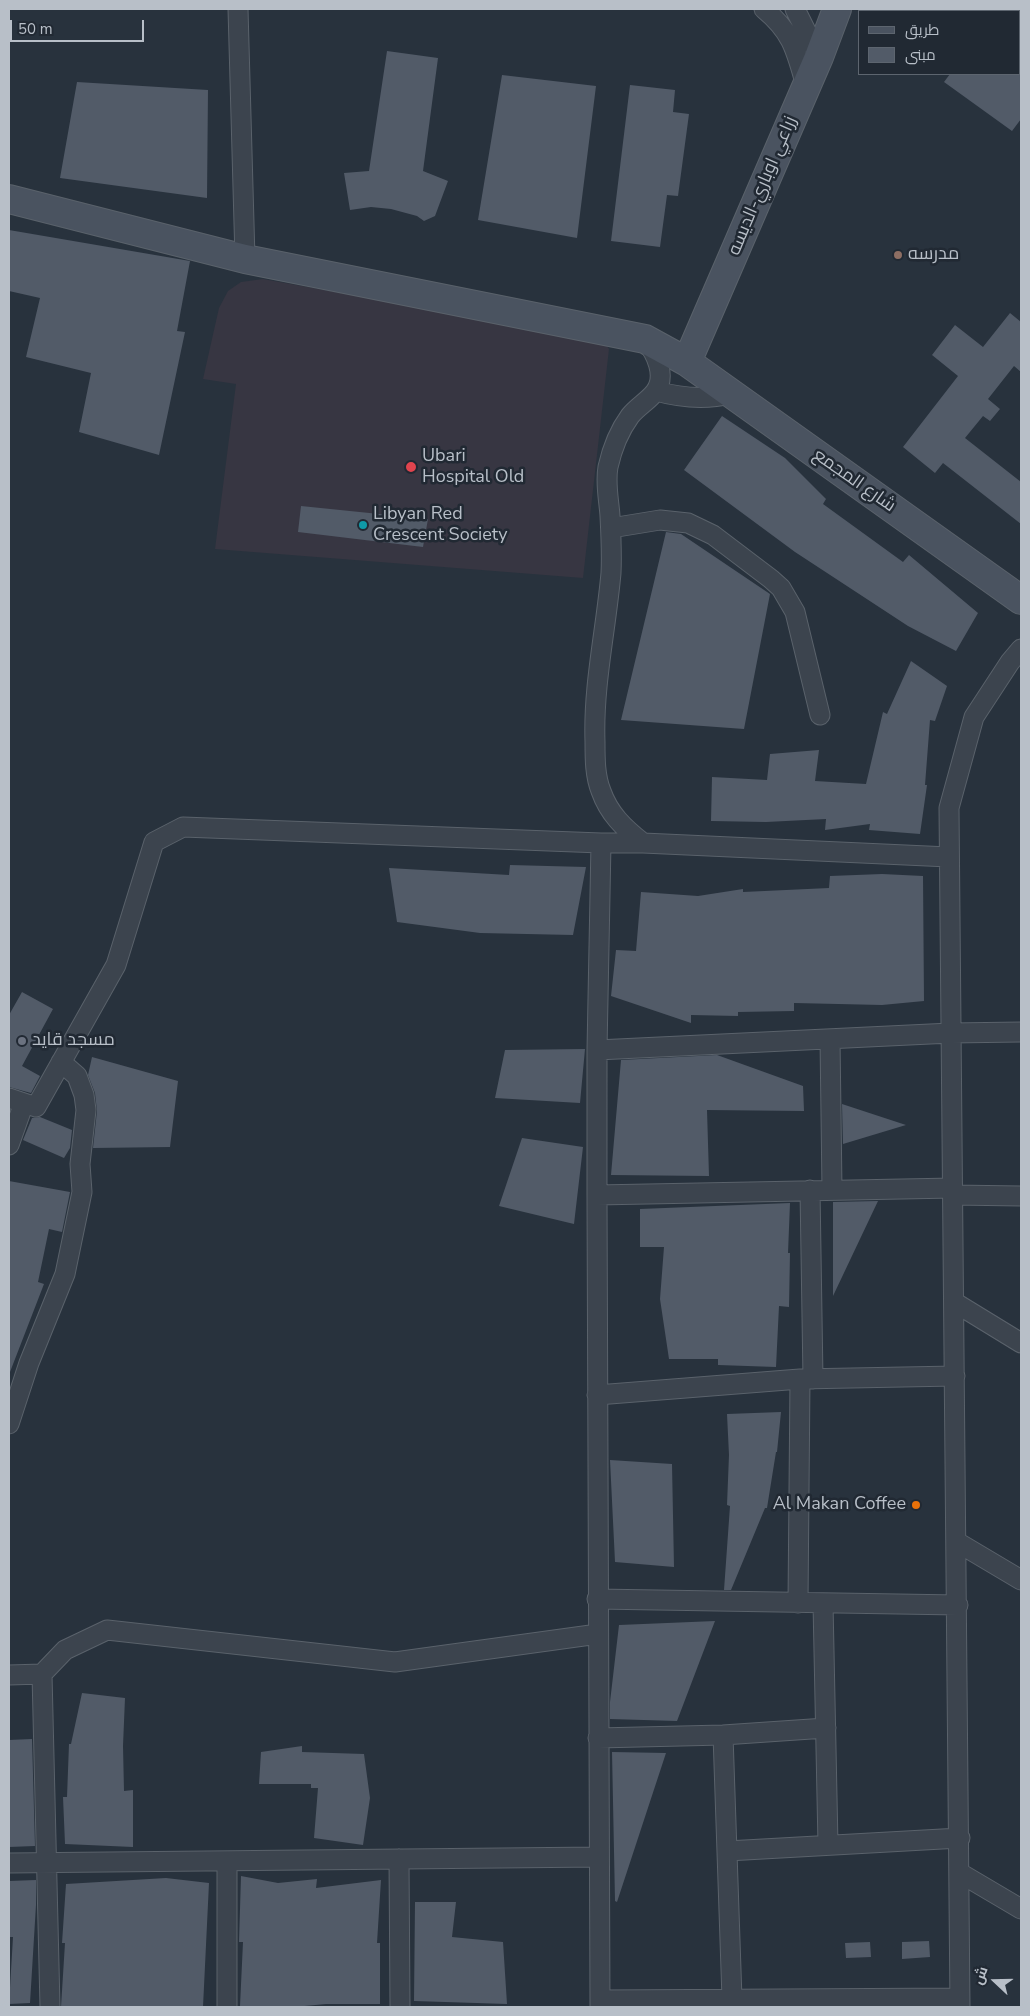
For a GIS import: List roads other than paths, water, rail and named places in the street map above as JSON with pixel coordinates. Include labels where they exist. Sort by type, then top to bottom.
[{"type":"street","points":[[238,9],[245,259]]},
{"type":"street","points":[[764,9],[778,22],[790,38],[806,86]]},
{"type":"street","points":[[795,9],[818,57]]},
{"type":"street","name":"زراعي اوباري-الديسه","points":[[687,362],[806,86],[837,9]]},
{"type":"street","name":"شارع المجمع","points":[[9,199],[245,259],[645,339],[687,362],[1021,600]]},
{"type":"street","points":[[643,843],[625,829],[610,811],[600,790],[595,767],[596,700],[611,572],[607,488],[608,468],[620,431],[631,414],[656,391],[659,380],[658,363],[652,348],[645,339]]},
{"type":"street","points":[[656,391],[670,395],[701,398],[731,394]]},
{"type":"street","points":[[610,528],[660,520],[688,523],[713,535],[771,579],[781,588],[795,612],[820,715]]},
{"type":"street","points":[[602,843],[597,1050],[597,1599],[600,2003],[732,1999],[827,2003],[960,2003],[958,1605],[949,808],[974,717],[1010,662],[1021,649]]},
{"type":"street","points":[[9,1145],[16,1100],[36,1107],[116,966],[154,842],[183,827],[643,843],[949,857]]},
{"type":"street","points":[[597,1050],[951,1033],[1021,1032]]},
{"type":"street","points":[[830,1039],[832,1190]]},
{"type":"street","points":[[9,1424],[29,1363],[65,1274],[82,1192],[80,1164],[86,1110],[84,1094],[76,1076],[61,1062]]},
{"type":"street","points":[[798,1603],[807,1379],[810,1190]]},
{"type":"street","points":[[597,1195],[832,1190],[953,1191],[1021,1196]]},
{"type":"street","points":[[954,1302],[1021,1343]]},
{"type":"street","points":[[597,1395],[807,1379],[955,1376]]},
{"type":"street","points":[[957,1542],[1021,1580]]},
{"type":"street","points":[[597,1599],[958,1605]]},
{"type":"street","points":[[823,1603],[828,1845]]},
{"type":"street","points":[[9,1675],[42,1674],[65,1650],[107,1630],[395,1662],[598,1634]]},
{"type":"street","points":[[42,1674],[50,2007]]},
{"type":"street","points":[[598,1738],[723,1735],[826,1728]]},
{"type":"street","points":[[723,1735],[732,1999]]},
{"type":"street","points":[[727,1851],[960,1838]]},
{"type":"street","points":[[9,1863],[599,1857]]},
{"type":"street","points":[[399,1859],[400,2007]]},
{"type":"street","points":[[227,1861],[227,2007]]},
{"type":"street","points":[[960,1873],[1021,1909]]},
{"type":"place","name":"مدرسه","points":[[898,255]]},
{"type":"place","name":"Ubari Hospital Old","points":[[411,467]]},
{"type":"place","name":"Libyan Red Crescent Society","points":[[363,525]]},
{"type":"place","name":"مسجد قايد","points":[[22,1041]]},
{"type":"place","name":"Al Makan Coffee","points":[[916,1505]]}]
